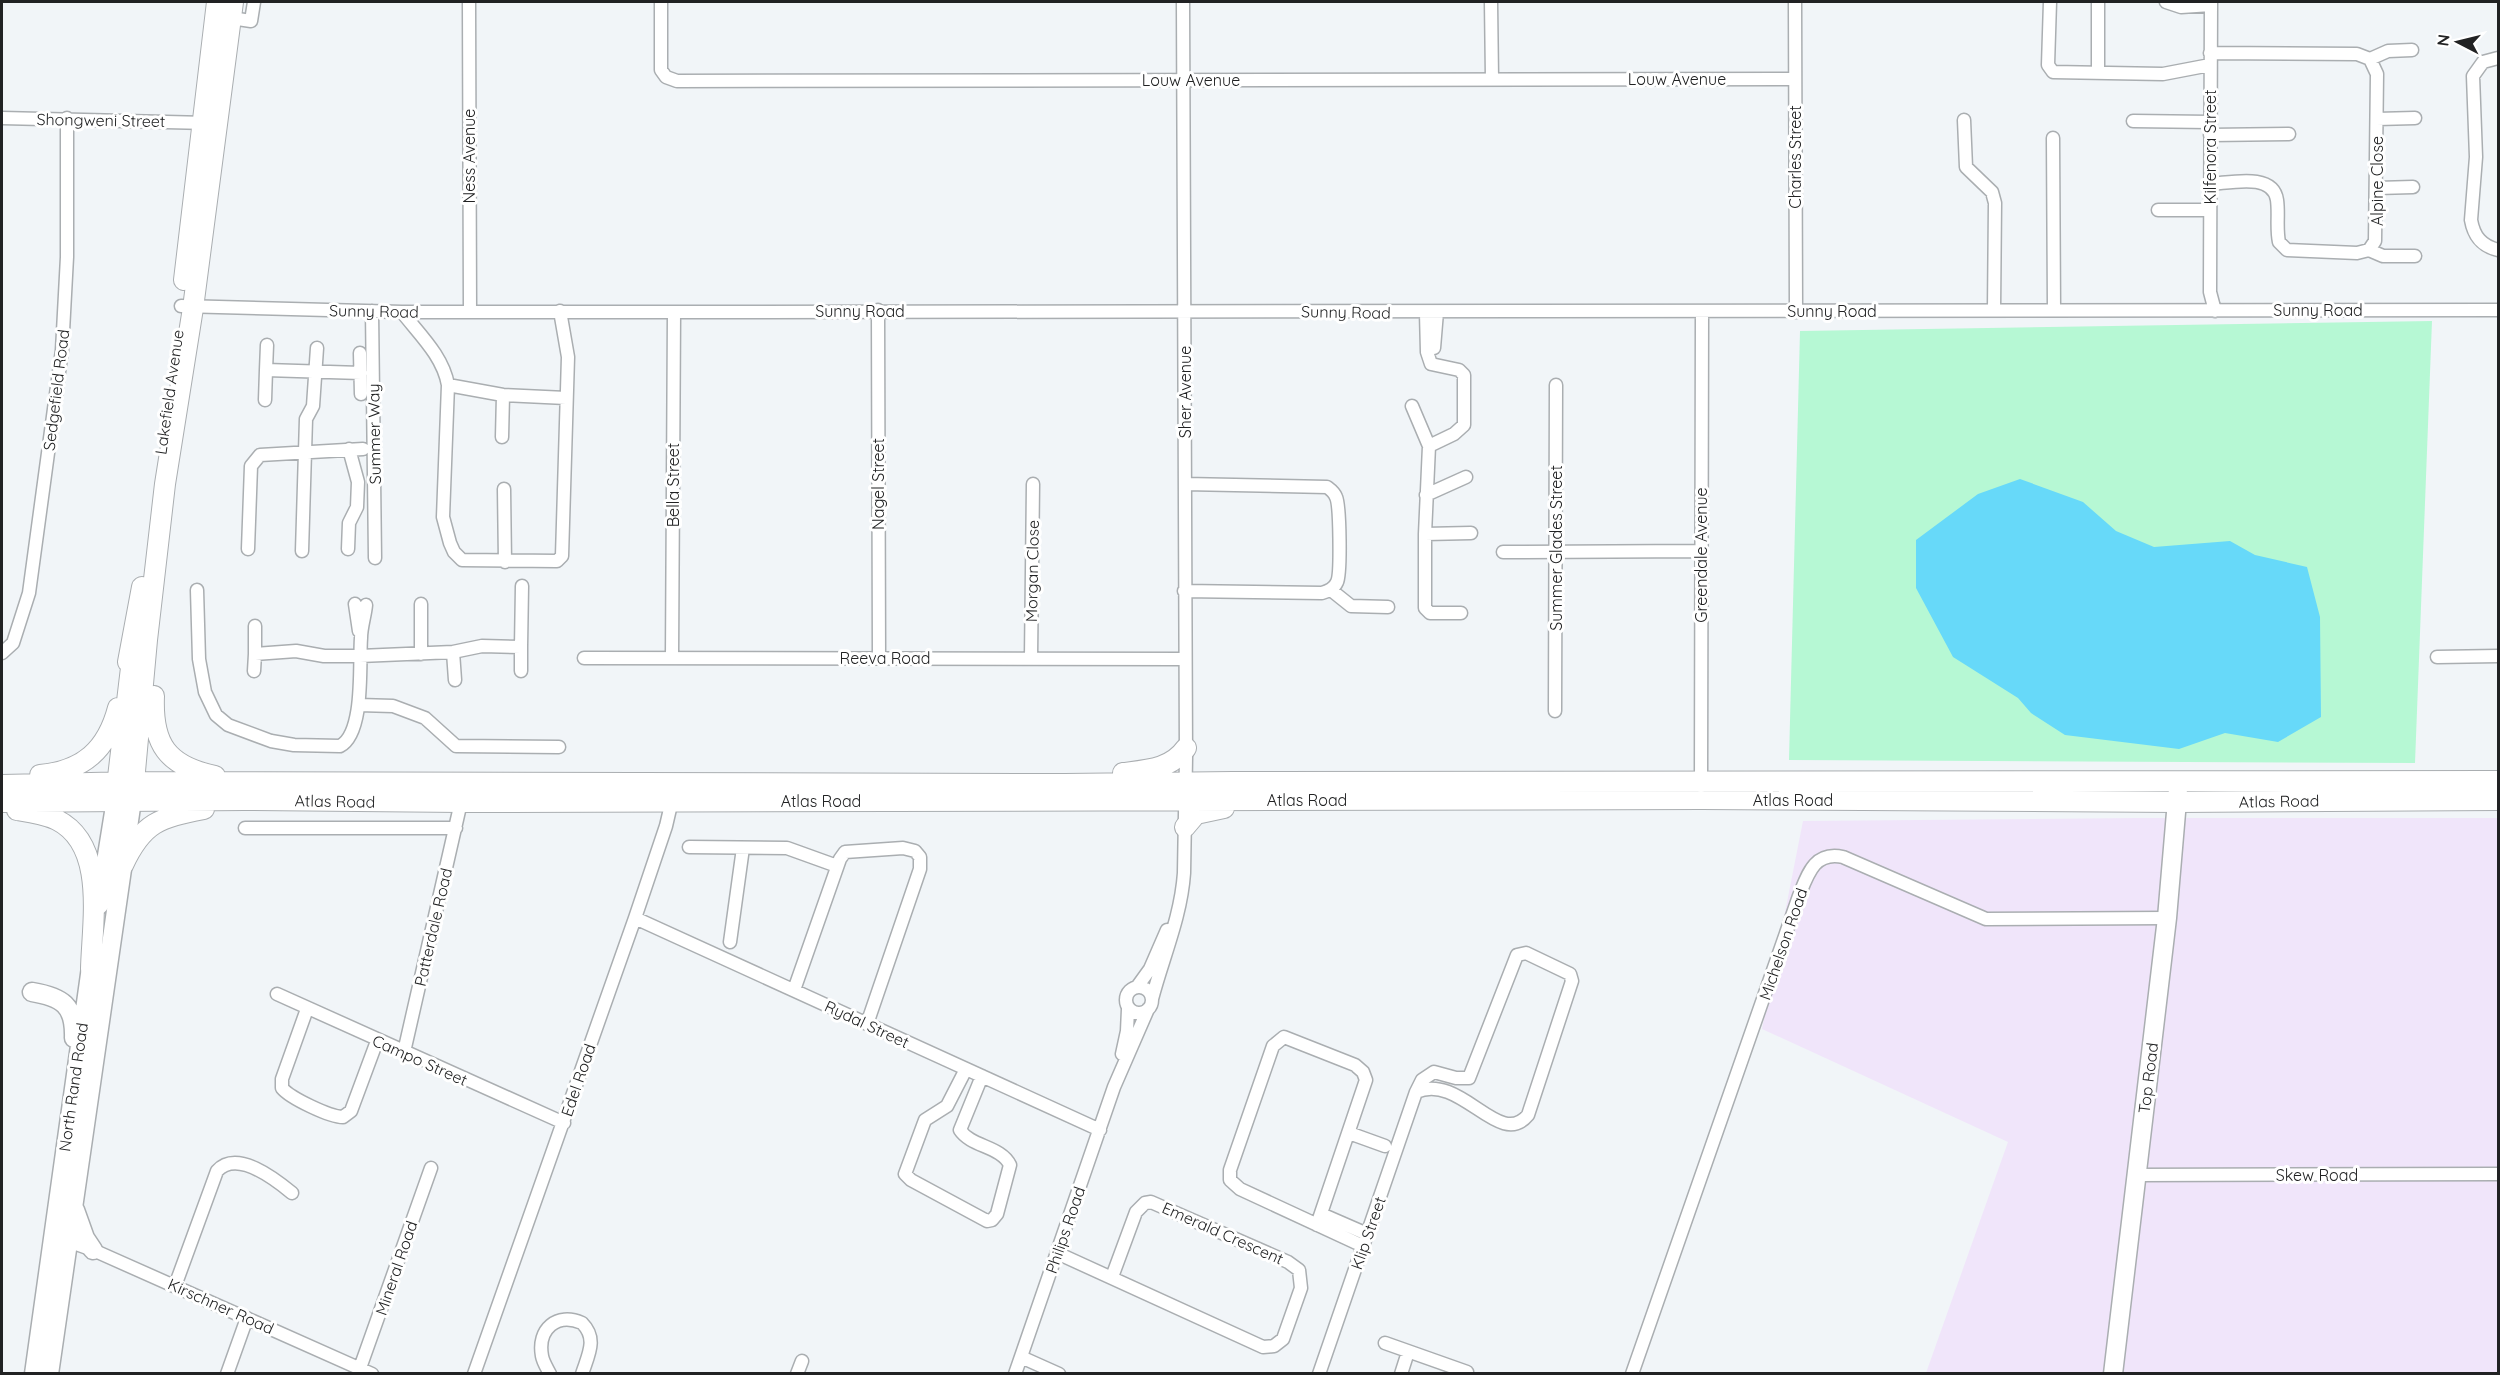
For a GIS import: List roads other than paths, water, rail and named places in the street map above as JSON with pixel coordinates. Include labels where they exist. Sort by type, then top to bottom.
[{"type":"main road","name":"Lakefield Avenue","points":[[125,791],[155,568],[209,123],[217,2]]},
{"type":"main road","name":"Lakefield Avenue","points":[[209,123],[232,10]]},
{"type":"main road","name":"Lakefield Avenue","points":[[125,791],[142,585],[187,307]]},
{"type":"main road","points":[[155,568],[159,600],[153,712],[158,740],[170,757],[179,764],[248,791]]},
{"type":"main road","points":[[2,777],[63,772],[77,766],[101,746],[115,721],[121,698],[142,585]]},
{"type":"main road","points":[[1065,784],[1168,765],[1178,759],[1186,748]]},
{"type":"main road","name":"Atlas Road","points":[[248,791],[461,802],[673,792],[1065,784],[1185,791],[1271,800],[2178,781],[2499,781]]},
{"type":"main road","name":"Top Road","points":[[2112,1374],[2167,918],[2178,781]]},
{"type":"main road","points":[[2,785],[125,791]]},
{"type":"main road","name":"Atlas Road","points":[[125,791],[1701,790],[2177,802],[2499,800]]},
{"type":"main road","points":[[2,802],[125,791]]},
{"type":"main road","name":"North Rand Road","points":[[49,1374],[123,865],[125,791]]},
{"type":"main road","name":"North Rand Road","points":[[34,1374],[91,969],[125,791]]},
{"type":"main road","points":[[123,865],[137,838],[157,822],[248,791]]},
{"type":"main road","points":[[1185,827],[1196,814],[1202,811],[1256,805],[1271,800]]},
{"type":"main road","points":[[2,808],[57,820],[73,831],[85,848],[93,872],[91,969]]},
{"type":"main road","points":[[32,992],[59,999],[66,1004],[74,1020],[71,1099]]},
{"type":"main road","points":[[65,1263],[91,1249],[81,1230],[73,1205]]},
{"type":"main road","points":[[34,1374],[55,1257],[60,1246],[68,1241]]},
{"type":"street","points":[[232,10],[251,21],[254,2]]},
{"type":"street","name":"Ness Avenue","points":[[469,2],[470,311]]},
{"type":"street","name":"Louw Avenue","points":[[661,2],[661,70],[666,76],[676,81],[1795,79]]},
{"type":"street","name":"Sher Avenue","points":[[1183,2],[1185,791]]},
{"type":"street","points":[[1491,2],[1492,79]]},
{"type":"street","name":"Charles Street","points":[[1795,2],[1796,312]]},
{"type":"street","points":[[2050,2],[2048,65],[2050,70],[2057,72],[2163,74],[2210,59],[2357,54],[2370,59],[2388,51],[2412,50]]},
{"type":"street","points":[[2098,2],[2098,72]]},
{"type":"street","points":[[2166,2],[2181,7],[2211,3]]},
{"type":"street","name":"Kilfenora Street","points":[[2208,311],[2210,292],[2211,3]]},
{"type":"street","points":[[2499,58],[2483,62],[2474,76],[2476,165],[2471,220],[2481,243],[2499,250]]},
{"type":"street","name":"Alpine Close","points":[[2210,184],[2253,182],[2265,183],[2271,187],[2277,200],[2279,242],[2287,250],[2357,253],[2369,250],[2377,233],[2377,74],[2370,59]]},
{"type":"street","name":"Shongweni Street","points":[[2,118],[209,123]]},
{"type":"street","name":"Sedgefield Road","points":[[2,653],[10,648],[17,633],[29,593],[62,350],[67,257],[68,118]]},
{"type":"street","points":[[2377,119],[2415,118]]},
{"type":"street","points":[[1964,120],[1966,167],[1992,192],[1995,203],[1994,310]]},
{"type":"street","points":[[2133,121],[2210,122]]},
{"type":"street","points":[[2210,135],[2289,134]]},
{"type":"street","points":[[2053,138],[2054,310]]},
{"type":"street","points":[[2377,188],[2413,187]]},
{"type":"street","points":[[2158,210],[2210,210]]},
{"type":"street","points":[[2369,250],[2383,256],[2415,256]]},
{"type":"street","name":"Sunny Road","points":[[187,307],[402,312],[2499,310]]},
{"type":"street","name":"Nagel Street","points":[[878,310],[879,658]]},
{"type":"street","name":"Summer Way","points":[[372,311],[375,558]]},
{"type":"street","points":[[402,312],[439,359],[446,373],[448,385],[443,517],[450,543],[454,552],[462,560],[506,562],[557,561],[562,556],[568,357],[560,311]]},
{"type":"street","name":"Greendale Avenue","points":[[1701,790],[1702,311]]},
{"type":"street","name":"Bella Street","points":[[672,658],[674,312]]},
{"type":"street","points":[[1429,446],[1455,434],[1462,429],[1465,422],[1464,375],[1459,370],[1431,364],[1432,312]]},
{"type":"street","points":[[265,400],[267,345]]},
{"type":"street","points":[[302,551],[306,419],[313,406],[317,348]]},
{"type":"street","points":[[360,353],[361,394]]},
{"type":"street","points":[[266,370],[361,373]]},
{"type":"street","points":[[448,385],[503,395],[566,398]]},
{"type":"street","name":"Summer Glades Street","points":[[1556,385],[1556,711]]},
{"type":"street","points":[[502,437],[503,395]]},
{"type":"street","points":[[1412,406],[1429,446],[1425,534],[1426,609],[1430,613],[1461,613]]},
{"type":"street","points":[[248,549],[253,461],[260,455],[363,448]]},
{"type":"street","points":[[348,549],[349,523],[357,507],[358,482],[352,467],[349,449]]},
{"type":"street","points":[[1426,495],[1466,477]]},
{"type":"street","name":"Morgan Close","points":[[1031,658],[1033,484]]},
{"type":"street","points":[[1184,591],[1322,593],[1331,590],[1337,582],[1339,569],[1338,501],[1330,489],[1321,486],[1185,484]]},
{"type":"street","points":[[504,489],[506,562]]},
{"type":"street","points":[[1425,534],[1471,533]]},
{"type":"street","points":[[1503,552],[1700,551]]},
{"type":"street","points":[[521,671],[522,586]]},
{"type":"street","points":[[197,590],[199,659],[205,692],[216,715],[228,725],[271,741],[294,745],[340,746],[345,743],[351,731],[359,705],[361,604]]},
{"type":"street","points":[[1331,590],[1351,606],[1388,607]]},
{"type":"street","points":[[421,604],[421,654]]},
{"type":"street","points":[[254,671],[255,626]]},
{"type":"street","points":[[255,654],[296,651],[324,656],[360,656],[453,652],[482,646],[521,647]]},
{"type":"street","points":[[453,652],[455,680]]},
{"type":"street","points":[[2437,657],[2499,656]]},
{"type":"street","name":"Reeva Road","points":[[584,658],[1185,659]]},
{"type":"street","points":[[359,705],[393,706],[425,718],[456,746],[559,747]]},
{"type":"street","name":"Philips Road","points":[[1114,1087],[1150,1004],[1183,891],[1185,791]]},
{"type":"street","name":"Edel Road","points":[[474,1374],[635,918],[666,826],[673,792]]},
{"type":"street","name":"Patterdale Road","points":[[404,1052],[461,802]]},
{"type":"street","points":[[245,828],[456,828]]},
{"type":"street","points":[[689,847],[787,848],[837,866]]},
{"type":"street","points":[[730,942],[743,848]]},
{"type":"street","points":[[794,990],[842,855],[849,850],[903,848],[915,851],[922,862],[867,1024]]},
{"type":"street","name":"Michelson Road","points":[[1632,1374],[1799,896],[1815,863],[1827,856],[1844,857],[1986,919],[2167,918]]},
{"type":"street","name":"Rydal Street","points":[[635,918],[1100,1130]]},
{"type":"street","name":"Philips Road","points":[[1137,987],[1150,969],[1167,930],[1174,922]]},
{"type":"street","points":[[1526,953],[1570,974],[1572,981],[1528,1115],[1523,1121],[1517,1125],[1508,1126],[1483,1114],[1458,1095],[1425,1088],[1416,1092],[1422,1080],[1430,1073],[1463,1079],[1469,1078],[1472,1074],[1509,969],[1517,955],[1526,953]]},
{"type":"street","points":[[1137,987],[1148,990],[1150,1004],[1137,1013],[1128,1009],[1126,997],[1131,989],[1137,987]]},
{"type":"street","name":"Campo Street","points":[[277,994],[377,1041],[564,1123]]},
{"type":"street","points":[[307,1009],[282,1079],[282,1088],[291,1096],[332,1115],[343,1117],[351,1111],[377,1041]]},
{"type":"street","name":"Philips Road","points":[[1015,1374],[1114,1087],[1128,1031],[1128,1009]]},
{"type":"street","points":[[1319,1219],[1366,1084],[1363,1072],[1355,1065],[1284,1037],[1273,1046],[1229,1175],[1235,1186],[1365,1240]]},
{"type":"street","points":[[966,1069],[947,1106],[925,1120],[905,1173],[911,1180],[987,1221],[992,1220],[997,1214],[1010,1165],[1004,1157],[962,1134],[960,1130],[982,1076]]},
{"type":"street","name":"Klip Street","points":[[1318,1374],[1416,1092]]},
{"type":"street","points":[[1349,1133],[1385,1146]]},
{"type":"street","points":[[175,1286],[217,1171],[222,1166],[234,1163],[249,1167],[275,1179],[292,1193]]},
{"type":"street","name":"Mineral Road","points":[[360,1368],[431,1168]]},
{"type":"street","name":"Skew Road","points":[[2136,1175],[2499,1174]]},
{"type":"street","name":"Emerald Crescent","points":[[1057,1253],[1263,1347],[1279,1344],[1283,1339],[1302,1281],[1299,1270],[1288,1262],[1151,1202],[1145,1203],[1136,1212],[1112,1277]]},
{"type":"street","name":"Kirschner Road","points":[[68,1241],[91,1249],[372,1374]]},
{"type":"street","points":[[227,1374],[247,1318]]},
{"type":"street","points":[[550,1374],[542,1358],[543,1342],[550,1326],[558,1319],[565,1318],[582,1323],[591,1337],[591,1346],[582,1374]]},
{"type":"street","points":[[1385,1343],[1467,1372]]},
{"type":"street","points":[[1401,1374],[1408,1352]]},
{"type":"street","points":[[1021,1357],[1059,1374]]},
{"type":"street","points":[[797,1374],[802,1361]]},
{"type":"water","points":[[2020,479],[2083,502],[2116,531],[2154,547],[2230,541],[2255,555],[2307,567],[2320,617],[2321,717],[2278,742],[2225,733],[2179,749],[2065,735],[2031,713],[2018,698],[1953,657],[1916,588],[1916,540],[1978,494]]}]
